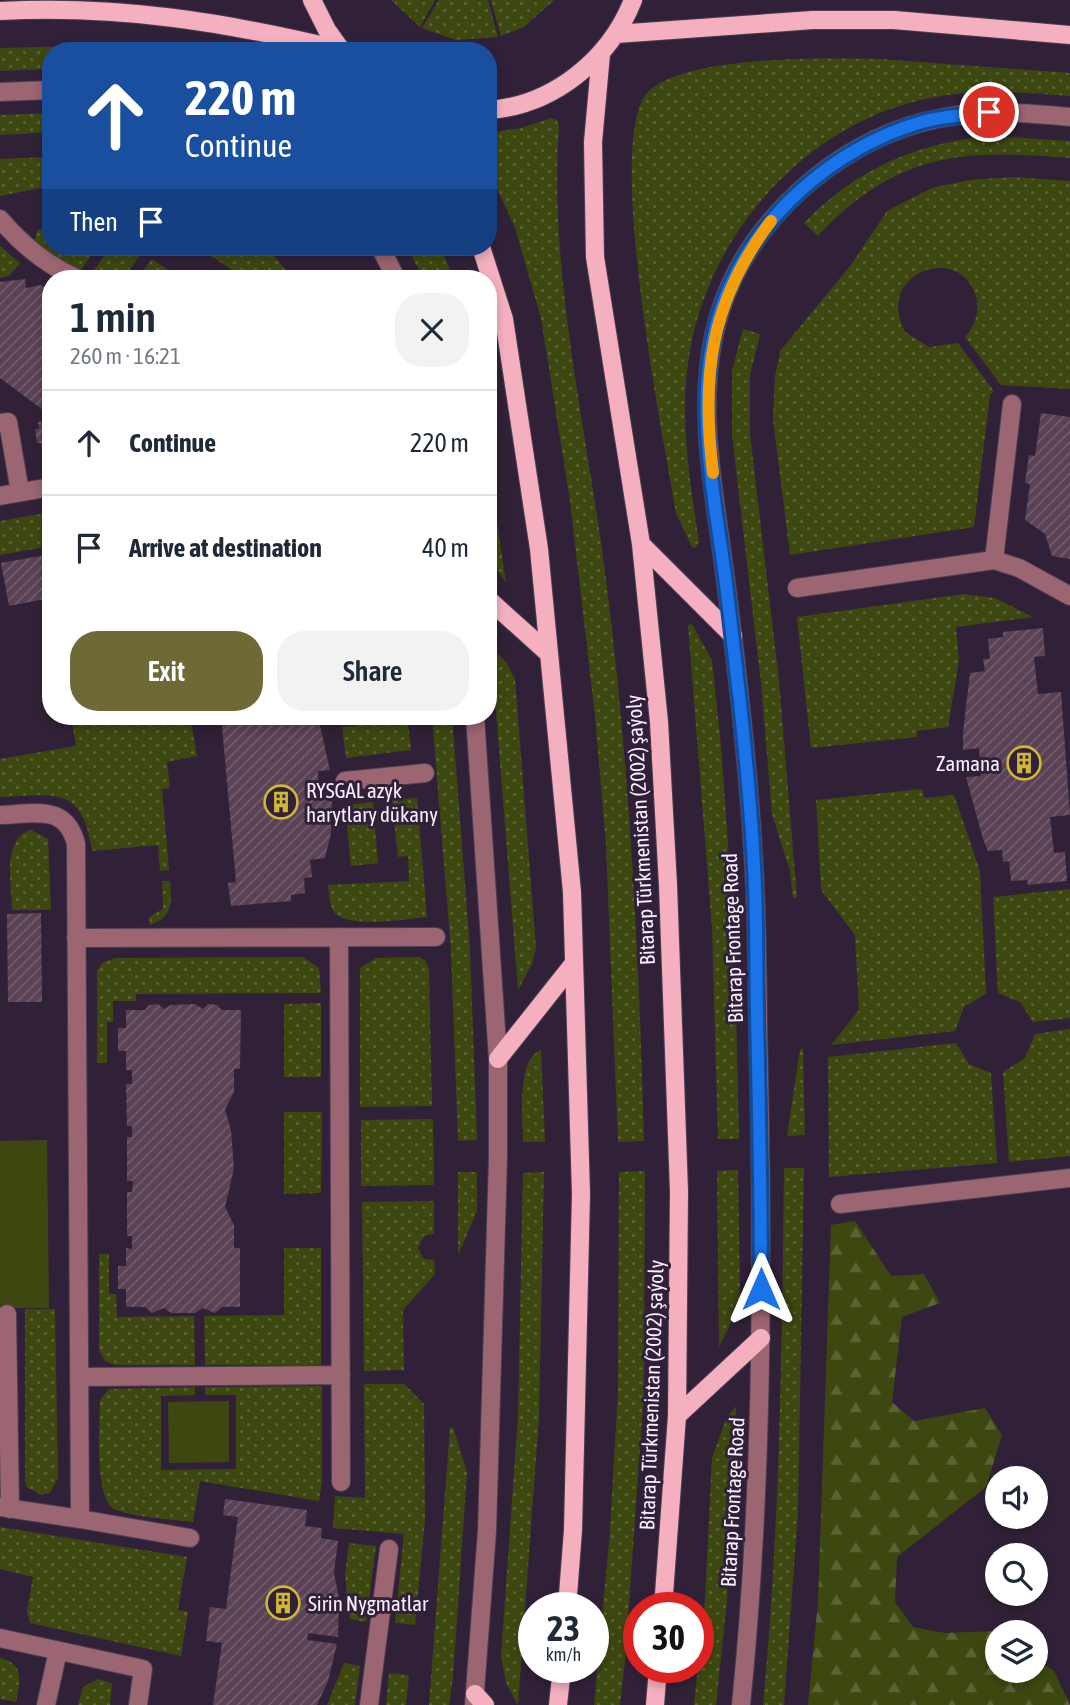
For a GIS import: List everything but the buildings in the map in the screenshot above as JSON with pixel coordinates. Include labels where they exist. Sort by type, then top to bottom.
[{"type":"main road","points":[[312,0],[336,42]]},
{"type":"main road","points":[[497,108],[541,97],[583,71],[601,54],[616,34],[633,0]]},
{"type":"main road","points":[[0,11],[134,11],[256,29],[309,42]]},
{"type":"main road","points":[[616,34],[813,20],[894,20],[1070,35]]},
{"type":"main road","name":"Bitarap Türkmenistan (2002) şaýoly","points":[[601,54],[593,142],[595,257],[641,544],[659,722],[668,885],[678,1191],[677,1416],[664,1592]]},
{"type":"main road","points":[[497,297],[510,350],[539,549],[572,892],[581,1194],[573,1530],[568,1592]]},
{"type":"main road","points":[[641,544],[733,636]]},
{"type":"main road","points":[[497,607],[548,653]]},
{"type":"main road","points":[[498,1059],[574,963]]},
{"type":"main road","points":[[677,1416],[761,1338]]},
{"type":"main road","points":[[558,1705],[560,1683]]},
{"type":"main road","points":[[655,1705],[657,1683]]},
{"type":"street","points":[[0,92],[42,90]]},
{"type":"street","name":"Bitarap Frontage Road","points":[[741,1705],[756,1517],[761,1338],[754,867],[733,636],[708,429],[709,370],[721,308],[735,275],[772,220],[825,170],[866,145],[923,122],[989,112],[1070,117]]},
{"type":"street","points":[[0,219],[18,240],[58,270]]},
{"type":"street","points":[[994,560],[1012,404]]},
{"type":"street","points":[[0,423],[8,422],[20,492]]},
{"type":"street","points":[[0,496],[42,488]]},
{"type":"street","points":[[797,588],[994,560],[1019,568],[1070,596]]},
{"type":"street","points":[[476,725],[498,1059],[498,1199],[487,1531],[478,1701]]},
{"type":"street","points":[[345,781],[425,774]]},
{"type":"street","points":[[0,815],[47,813],[58,816],[69,824],[76,844],[80,1519]]},
{"type":"street","points":[[339,937],[341,1482]]},
{"type":"street","points":[[76,938],[436,937]]},
{"type":"street","points":[[840,1204],[1070,1178]]},
{"type":"street","points":[[7,1314],[5,1508],[190,1538]]},
{"type":"street","points":[[79,1377],[341,1375]]},
{"type":"street","points":[[369,1705],[389,1549]]},
{"type":"street","points":[[0,1638],[143,1669],[138,1705]]},
{"type":"street","points":[[46,1705],[58,1651]]},
{"type":"green space","points":[[391,0],[435,0],[420,27]]},
{"type":"green space","points":[[439,0],[488,0],[498,37],[456,40],[422,28]]},
{"type":"green space","points":[[491,0],[554,0],[524,27],[501,36]]},
{"type":"green space","points":[[42,47],[42,69],[0,71],[0,48]]},
{"type":"green space","points":[[880,59],[1070,73],[1070,96],[1012,92],[955,94],[917,101],[874,115],[834,136],[798,163],[766,196],[738,232],[715,272],[699,314],[689,357],[685,426],[699,542],[695,548],[692,547],[676,513],[640,291],[632,164],[637,117],[650,90],[669,79],[695,70],[760,61]]},
{"type":"green space","points":[[42,113],[42,133],[0,135],[0,115]]},
{"type":"green space","points":[[551,118],[557,120],[559,126],[559,241],[565,299],[607,588],[622,726],[636,933],[644,1141],[618,1142],[606,845],[595,716],[570,501],[541,318],[515,228],[497,188],[497,132],[521,128]]},
{"type":"green space","points":[[992,136],[1070,141],[1070,158],[996,155],[933,162],[904,172],[876,187],[847,208],[818,236],[804,223],[845,187],[890,162],[939,145]]},
{"type":"green space","points":[[42,157],[42,188],[0,196],[0,159]]},
{"type":"green space","points":[[1014,177],[1070,181],[1070,389],[1001,385],[965,337],[977,314],[976,297],[968,280],[954,271],[939,268],[923,271],[910,280],[901,293],[898,311],[905,332],[929,347],[958,343],[994,391],[990,395],[974,527],[790,555],[773,419],[775,376],[780,351],[851,265],[887,211],[932,188],[970,180]]},
{"type":"green space","points":[[42,228],[42,248],[34,244],[37,231]]},
{"type":"green space","points":[[0,246],[20,263],[9,276],[0,278]]},
{"type":"green space","points":[[56,256],[91,256],[81,270]]},
{"type":"green space","points":[[104,256],[139,256],[130,270],[94,270]]},
{"type":"green space","points":[[211,256],[274,256],[286,270],[232,270]]},
{"type":"green space","points":[[412,256],[444,256],[450,270],[419,270]]},
{"type":"green space","points":[[152,259],[168,270],[144,270]]},
{"type":"green space","points":[[743,329],[760,334],[750,375],[750,434],[779,681],[797,898],[793,898],[790,871],[772,814],[761,683],[732,435],[732,371]]},
{"type":"green space","points":[[42,514],[42,548],[0,555],[0,521]]},
{"type":"green space","points":[[497,522],[506,583],[497,570]]},
{"type":"green space","points":[[964,594],[995,598],[1033,617],[956,627],[959,660],[948,727],[917,731],[917,737],[811,748],[797,617]]},
{"type":"green space","points":[[692,624],[712,660],[721,746],[734,927],[739,1139],[718,1139],[712,928],[688,625]]},
{"type":"green space","points":[[497,654],[506,662],[515,679],[536,948],[532,964],[518,990],[497,724]]},
{"type":"green space","points":[[72,725],[192,725],[197,756],[167,762],[170,788],[162,789],[169,870],[160,871],[158,845],[92,851],[81,814],[73,804],[63,799],[37,795],[0,797],[0,759],[76,746]]},
{"type":"green space","points":[[408,725],[411,750],[346,758],[342,727]]},
{"type":"green space","points":[[433,725],[453,725],[470,949],[477,1140],[458,1141],[451,951]]},
{"type":"green space","points":[[922,789],[924,798],[954,795],[980,871],[986,994],[964,1007],[955,1031],[831,1045],[859,1010],[855,935],[821,890],[816,800]]},
{"type":"green space","points":[[417,798],[427,917],[364,922],[341,917],[332,909],[328,885],[409,881],[408,856],[398,857],[392,800]]},
{"type":"green space","points":[[373,802],[378,863],[351,866],[345,805]]},
{"type":"green space","points":[[31,830],[48,839],[51,910],[12,910],[12,852],[15,843]]},
{"type":"green space","points":[[162,881],[170,881],[169,908],[163,918],[150,925],[149,917],[163,909]]},
{"type":"green space","points":[[1070,889],[1070,1018],[1033,1022],[1020,1002],[998,993],[993,897]]},
{"type":"green space","points":[[303,957],[319,968],[321,993],[136,994],[136,1001],[113,1001],[113,1022],[107,1022],[107,1063],[97,1063],[97,971],[102,963],[115,958]]},
{"type":"green space","points":[[419,957],[426,961],[429,970],[432,1106],[360,1107],[360,968],[376,958]]},
{"type":"green space","points":[[321,1003],[321,1077],[284,1077],[284,1004]]},
{"type":"green space","points":[[1070,1029],[1070,1156],[1009,1162],[1003,1072],[1025,1058],[1035,1034]]},
{"type":"green space","points":[[956,1043],[969,1064],[991,1073],[997,1163],[829,1177],[828,1057]]},
{"type":"green space","points":[[800,1049],[803,1049],[805,1135],[787,1136]]},
{"type":"green space","points":[[541,1050],[545,1142],[523,1142],[524,1077],[533,1055]]},
{"type":"green space","points":[[284,1112],[322,1112],[321,1193],[284,1194]]},
{"type":"green space","points":[[433,1119],[434,1185],[361,1186],[361,1120]]},
{"type":"green space","points":[[47,1140],[49,1308],[0,1308],[0,1141]]},
{"type":"green space","points":[[784,1168],[804,1168],[798,1511],[784,1705],[763,1705],[777,1504]]},
{"type":"green space","points":[[738,1170],[740,1296],[719,1347],[717,1171]]},
{"type":"green space","points":[[645,1171],[644,1391],[630,1592],[623,1592],[623,1679],[620,1705],[594,1705],[596,1683],[609,1683],[609,1592],[604,1592],[618,1390],[619,1172]]},
{"type":"green space","points":[[458,1172],[477,1172],[477,1211],[458,1255]]},
{"type":"green space","points":[[544,1172],[539,1417],[526,1592],[518,1592],[518,1705],[506,1683],[501,1656],[518,1416],[523,1173]]},
{"type":"green space","points":[[434,1201],[434,1234],[424,1236],[418,1248],[424,1259],[434,1260],[435,1274],[403,1310],[404,1370],[364,1371],[362,1202]]},
{"type":"green space","points":[[855,1221],[891,1276],[924,1274],[940,1303],[902,1317],[892,1402],[914,1421],[985,1408],[1002,1435],[992,1466],[985,1466],[985,1488],[897,1557],[895,1602],[913,1627],[945,1633],[985,1631],[985,1683],[1048,1683],[1048,1667],[1054,1671],[1070,1705],[808,1705],[818,1602],[831,1225]]},
{"type":"green space","points":[[284,1248],[321,1248],[321,1365],[205,1365],[204,1316],[284,1315]]},
{"type":"green space","points":[[99,1254],[109,1254],[109,1294],[116,1294],[117,1317],[194,1316],[195,1365],[115,1365],[105,1361],[99,1350]]},
{"type":"green space","points":[[25,1309],[55,1309],[58,1478],[50,1493],[41,1495],[27,1487],[25,1479]]},
{"type":"green space","points":[[364,1384],[404,1384],[424,1404],[425,1520],[415,1625],[395,1623],[404,1534],[333,1528],[335,1496],[365,1498]]},
{"type":"green space","points":[[322,1386],[322,1480],[319,1501],[200,1481],[193,1522],[134,1515],[116,1510],[109,1504],[101,1477],[99,1442],[100,1400],[109,1389],[195,1387],[195,1395],[161,1396],[161,1470],[236,1469],[236,1395],[205,1395],[205,1387]]},
{"type":"green space","points":[[229,1401],[229,1462],[169,1463],[168,1402]]},
{"type":"green space","points":[[736,1406],[727,1600],[716,1705],[694,1705],[696,1683],[714,1683],[714,1592],[705,1592],[712,1458],[726,1419]]},
{"type":"green space","points":[[453,1427],[467,1472],[453,1677],[449,1705],[429,1705],[450,1428]]},
{"type":"green space","points":[[0,1527],[187,1557],[178,1610],[188,1612],[181,1656],[30,1623],[27,1611],[33,1577],[0,1569]]},
{"type":"green space","points":[[349,1543],[376,1546],[366,1622],[350,1619],[345,1575]]},
{"type":"green space","points":[[0,1658],[14,1664],[19,1674],[16,1702],[0,1699]]},
{"type":"green space","points":[[344,1663],[360,1666],[355,1705],[327,1705]]},
{"type":"green space","points":[[389,1673],[409,1675],[406,1705],[386,1705]]},
{"type":"green space","points":[[98,1679],[112,1683],[110,1705],[78,1705],[83,1687]]},
{"type":"slow traffic","points":[[713,473],[707,401],[713,340],[721,308],[735,275],[771,221]]},
{"type":"place","name":"Zamana","points":[[1024,763]]},
{"type":"place","name":"RYSGAL azyk harytlary dükany","points":[[281,802]]},
{"type":"place","name":"Sirin Nygmatlar","points":[[283,1603]]},
{"type":"route","points":[[761,1289],[754,867],[733,636],[708,429],[707,401],[713,340],[721,308],[735,275],[752,246],[796,195],[825,170],[866,145],[923,122],[989,112]]}]
